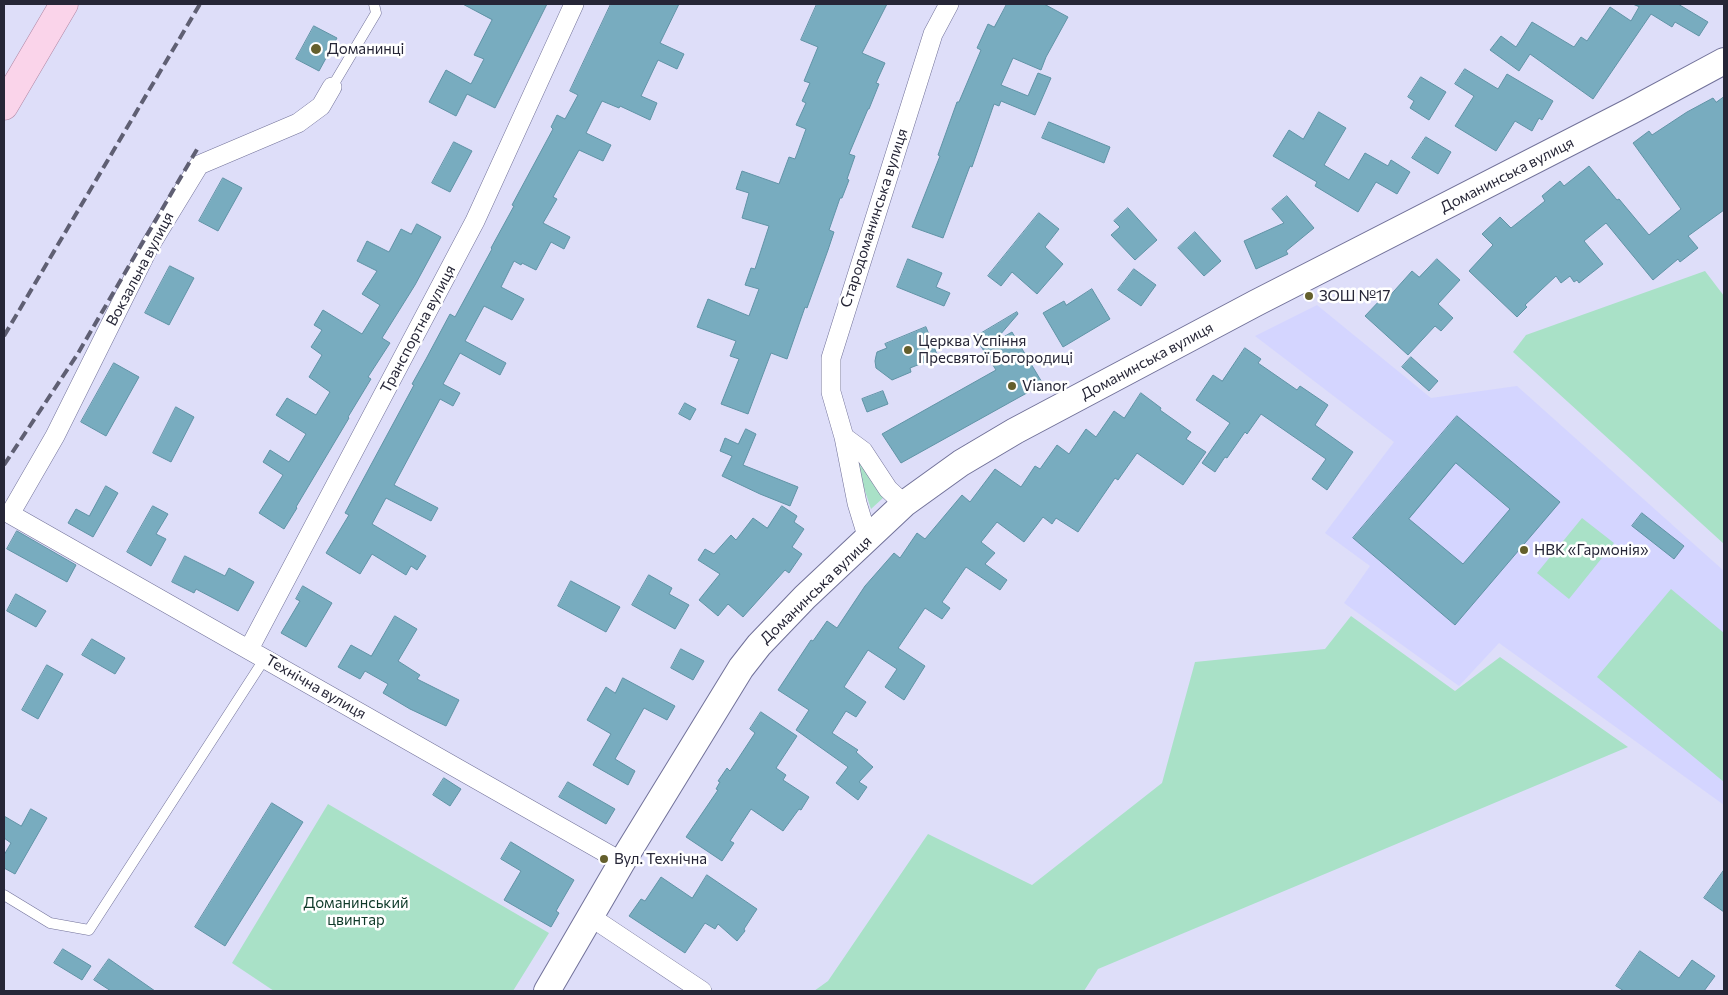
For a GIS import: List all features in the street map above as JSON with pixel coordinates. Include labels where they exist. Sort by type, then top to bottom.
[{"type":"main road","points":[[4,106],[64,4]]},
{"type":"main road","name":"Доманинська вулиця","points":[[547,991],[622,862],[741,668],[759,645],[805,597],[904,504],[961,463],[1015,431],[1256,303],[1631,111],[1724,61]]},
{"type":"street","name":"Транспортна вулиця","points":[[248,649],[475,221],[574,4]]},
{"type":"street","name":"Стародоманинська вулиця","points":[[868,539],[857,503],[844,437],[832,392],[831,358],[834,343],[932,34],[949,4]]},
{"type":"street","name":"Вокзальна вулиця","points":[[7,519],[55,436],[149,247],[199,165],[298,123],[321,106],[332,87]]},
{"type":"street","points":[[844,437],[863,451],[888,489],[904,504]]},
{"type":"street","name":"Технічна вулиця","points":[[7,519],[265,658],[622,862]]},
{"type":"street","points":[[591,917],[702,991]]},
{"type":"lane","points":[[332,87],[376,13],[374,4]]},
{"type":"lane","points":[[4,895],[50,922],[89,930],[265,658]]},
{"type":"shaded area","name":"НВК «Гармонія»","points":[[1317,305],[1431,398],[1517,386],[1724,571],[1724,805],[1499,643],[1459,686],[1344,603],[1370,566],[1325,533],[1394,442],[1255,336]]},
{"type":"green space","points":[[1705,271],[1724,296],[1724,544],[1513,352],[1526,335]]},
{"type":"green space","points":[[856,453],[883,498],[871,509],[853,455]]},
{"type":"green space","points":[[1582,518],[1614,543],[1569,599],[1537,573]]},
{"type":"green space","points":[[1671,589],[1724,633],[1724,782],[1597,677]]},
{"type":"green space","points":[[1351,616],[1455,691],[1500,657],[1628,747],[1098,969],[1084,991],[814,991],[828,981],[928,834],[1032,885],[1162,783],[1195,662],[1325,649]]},
{"type":"green space","name":"Доманинський цвинтар","points":[[328,804],[549,933],[513,991],[274,991],[232,963]]},
{"type":"building","points":[[463,4],[547,4],[495,108],[467,94],[456,116],[429,102],[446,70],[471,84],[484,59],[474,55],[492,20]]},
{"type":"building","points":[[611,4],[679,4],[660,43],[684,54],[677,69],[658,60],[641,96],[657,103],[650,120],[620,106],[619,108],[602,101],[586,133],[611,145],[603,161],[579,150],[553,197],[557,199],[543,223],[570,237],[564,249],[551,242],[536,270],[514,261],[501,287],[524,299],[512,320],[484,306],[465,341],[506,363],[500,375],[460,353],[443,384],[460,393],[453,406],[440,399],[394,485],[438,508],[431,521],[386,498],[372,524],[426,556],[417,570],[411,566],[406,575],[372,554],[360,574],[326,553],[349,515],[345,513],[450,314],[455,317],[492,249],[514,206],[512,205],[553,129],[551,127],[557,115],[565,119],[578,95],[570,91]]},
{"type":"building","points":[[817,4],[887,4],[862,53],[885,63],[876,83],[879,84],[849,154],[855,156],[847,179],[849,180],[842,198],[840,198],[829,230],[834,232],[807,308],[805,307],[787,359],[771,353],[748,414],[721,404],[739,359],[730,356],[736,341],[697,327],[708,299],[749,316],[759,289],[745,285],[751,268],[755,269],[769,226],[742,218],[749,193],[736,189],[742,171],[779,184],[789,157],[795,159],[806,129],[796,125],[806,103],[802,101],[810,83],[804,81],[818,47],[801,40]]},
{"type":"building","points":[[1007,4],[1044,4],[1068,17],[1041,70],[1013,58],[1001,85],[1028,96],[1038,73],[1051,78],[1035,115],[1001,101],[999,106],[994,104],[972,167],[970,166],[943,238],[912,227],[940,156],[938,155],[957,102],[959,102],[981,50],[977,48],[988,24],[994,27]]},
{"type":"building","points":[[1633,4],[1678,4],[1708,22],[1699,36],[1675,22],[1672,27],[1651,14],[1593,99],[1530,54],[1519,71],[1490,50],[1501,36],[1516,47],[1532,22],[1574,47],[1581,37],[1587,41],[1610,7],[1631,21],[1639,7]]},
{"type":"building","points":[[314,26],[337,38],[319,71],[296,59]]},
{"type":"building","points":[[1465,69],[1498,89],[1507,74],[1553,101],[1542,120],[1539,118],[1532,131],[1515,121],[1496,151],[1455,126],[1474,96],[1455,84]]},
{"type":"building","points":[[1421,77],[1446,92],[1429,120],[1410,108],[1414,101],[1408,97]]},
{"type":"building","points":[[1724,97],[1724,210],[1688,236],[1698,248],[1680,262],[1678,259],[1653,280],[1606,223],[1584,241],[1603,264],[1579,283],[1577,280],[1574,282],[1570,276],[1561,283],[1556,276],[1525,305],[1527,307],[1517,317],[1469,271],[1493,245],[1482,234],[1500,217],[1511,228],[1545,201],[1542,196],[1560,181],[1564,186],[1589,166],[1649,235],[1681,209],[1633,143],[1649,131],[1652,135],[1687,112],[1713,98],[1716,102]]},
{"type":"building","points":[[1319,112],[1346,128],[1324,165],[1349,180],[1365,153],[1388,166],[1391,160],[1410,172],[1397,194],[1376,182],[1358,212],[1315,186],[1317,182],[1273,156],[1289,130],[1303,139]]},
{"type":"building","points":[[1049,122],[1110,147],[1104,163],[1042,138]]},
{"type":"building","points":[[1426,137],[1451,152],[1438,174],[1412,158]]},
{"type":"building","points":[[454,142],[472,151],[450,192],[432,183]]},
{"type":"building","points":[[223,178],[242,188],[218,231],[199,221]]},
{"type":"building","points":[[1287,196],[1314,228],[1286,251],[1288,254],[1256,269],[1244,241],[1284,223],[1272,209]]},
{"type":"building","points":[[1128,208],[1157,240],[1135,260],[1111,235],[1120,227],[1114,221]]},
{"type":"building","points":[[1039,213],[1059,229],[1045,247],[1063,264],[1037,294],[1012,272],[1001,286],[988,276]]},
{"type":"building","points":[[417,224],[441,237],[415,285],[382,338],[390,343],[368,377],[371,379],[284,529],[259,513],[283,475],[263,462],[270,450],[289,462],[306,434],[276,415],[287,398],[316,415],[330,392],[309,377],[322,355],[311,347],[322,330],[314,325],[323,310],[362,334],[380,305],[362,294],[377,271],[357,261],[367,241],[389,252],[401,229],[411,234]]},
{"type":"building","points":[[1195,232],[1221,261],[1204,276],[1178,248]]},
{"type":"building","points":[[908,259],[942,273],[936,287],[950,293],[944,306],[897,287]]},
{"type":"building","points":[[1437,259],[1460,280],[1438,304],[1453,318],[1441,331],[1435,326],[1408,355],[1365,316],[1383,297],[1386,300],[1412,271],[1419,277]]},
{"type":"building","points":[[170,266],[194,278],[169,325],[145,313]]},
{"type":"building","points":[[1134,269],[1156,285],[1141,306],[1118,290]]},
{"type":"building","points":[[1092,289],[1110,319],[1063,347],[1043,313],[1064,301],[1066,305]]},
{"type":"building","points":[[1017,312],[1018,314],[993,343],[1012,332],[1043,384],[901,463],[882,434],[996,370],[975,337]]},
{"type":"building","name":"Церква Успіння Пресвятої Богородиці","points":[[926,327],[938,357],[910,368],[911,372],[892,380],[876,368],[877,352],[887,348],[885,344]]},
{"type":"building","points":[[1245,348],[1261,359],[1258,363],[1297,390],[1300,386],[1328,405],[1315,425],[1353,452],[1327,490],[1312,479],[1326,459],[1261,414],[1215,472],[1202,463],[1230,423],[1196,400],[1213,375],[1222,381]]},
{"type":"building","points":[[1411,357],[1438,381],[1429,391],[1402,367]]},
{"type":"building","points":[[114,363],[139,377],[106,436],[81,422]]},
{"type":"building","points":[[883,391],[888,404],[867,412],[862,399]]},
{"type":"building","points":[[1141,393],[1161,408],[1160,410],[1191,432],[1186,439],[1206,452],[1183,485],[1137,453],[1118,480],[1115,478],[1078,532],[1056,518],[1052,524],[1043,517],[1024,542],[997,522],[981,542],[995,553],[985,564],[1007,580],[1000,590],[966,567],[942,602],[950,608],[942,619],[925,608],[898,648],[925,666],[904,700],[885,687],[897,669],[868,650],[844,687],[866,702],[856,717],[846,711],[832,733],[858,750],[856,752],[873,767],[859,782],[867,787],[858,800],[836,783],[848,767],[796,730],[809,710],[778,690],[811,640],[813,641],[827,621],[837,628],[865,586],[894,553],[900,558],[917,533],[925,539],[962,495],[970,502],[995,469],[1021,487],[1035,466],[1040,469],[1057,445],[1069,454],[1086,429],[1096,437],[1114,411],[1124,418]]},
{"type":"building","points":[[685,403],[696,409],[690,420],[679,414]]},
{"type":"building","points":[[176,407],[194,417],[171,462],[153,453]]},
{"type":"building","points":[[1457,416],[1560,502],[1455,625],[1353,538]],"holes":[[[1456,463],[1510,509],[1463,564],[1409,519]]]},
{"type":"building","points":[[746,429],[756,434],[743,465],[798,487],[790,506],[722,476],[732,456],[720,451],[725,438],[738,444]]},
{"type":"building","points":[[106,486],[118,493],[93,537],[68,523],[76,509],[89,516]]},
{"type":"building","points":[[153,506],[168,514],[156,534],[166,539],[151,566],[127,552]]},
{"type":"building","points":[[782,506],[797,516],[794,522],[804,529],[792,547],[802,554],[789,573],[785,570],[743,617],[728,604],[718,616],[699,600],[720,574],[698,560],[705,549],[714,554],[731,535],[736,540],[753,518],[767,528]]},
{"type":"building","points":[[1642,513],[1684,546],[1674,559],[1632,526]]},
{"type":"building","points":[[17,531],[76,565],[67,582],[7,549]]},
{"type":"building","points":[[185,556],[225,576],[229,568],[254,582],[238,611],[196,589],[194,593],[172,582]]},
{"type":"building","points":[[649,575],[672,588],[669,594],[689,605],[675,629],[632,605]]},
{"type":"building","points":[[571,581],[620,607],[606,632],[558,606]]},
{"type":"building","points":[[303,586],[332,603],[306,647],[281,633],[300,601],[296,599]]},
{"type":"building","points":[[16,594],[46,611],[36,627],[7,611]]},
{"type":"building","points":[[395,616],[417,629],[398,661],[420,675],[417,679],[459,700],[446,726],[410,709],[383,693],[388,684],[365,671],[360,679],[338,667],[351,645],[371,656]]},
{"type":"building","points":[[92,639],[125,658],[115,674],[82,655]]},
{"type":"building","points":[[681,649],[704,661],[693,680],[671,668]]},
{"type":"building","points":[[47,665],[63,674],[38,719],[22,710]]},
{"type":"building","points":[[623,678],[675,706],[667,720],[644,708],[615,759],[635,771],[628,785],[593,765],[611,734],[587,720],[606,687],[615,693]]},
{"type":"building","points":[[761,712],[797,736],[776,768],[786,775],[783,780],[809,797],[801,810],[799,809],[783,831],[751,809],[730,841],[734,843],[722,861],[686,837],[718,790],[716,789],[720,782],[718,781],[727,768],[730,771],[755,733],[750,729]]},
{"type":"building","points":[[444,778],[461,789],[450,806],[433,795]]},
{"type":"building","points":[[568,782],[615,809],[606,824],[559,797]]},
{"type":"building","points":[[272,803],[303,822],[225,946],[195,927]]},
{"type":"building","points":[[31,809],[47,818],[15,874],[4,868],[4,855],[11,843],[4,838],[4,816],[21,826]]},
{"type":"building","points":[[511,842],[574,880],[556,911],[559,913],[551,927],[504,900],[521,871],[501,859]]},
{"type":"building","points":[[1724,870],[1724,912],[1704,898]]},
{"type":"building","points":[[707,875],[757,909],[737,941],[718,924],[715,929],[705,923],[685,953],[629,916],[641,899],[645,901],[661,877],[692,898]]},
{"type":"building","points":[[63,949],[91,966],[82,980],[54,963]]},
{"type":"building","points":[[1640,951],[1679,978],[1692,960],[1715,976],[1704,991],[1624,991],[1616,986]]},
{"type":"building","points":[[109,959],[155,991],[111,991],[94,980]]},
{"type":"railway","points":[[4,336],[200,4]]},
{"type":"railway","points":[[4,465],[77,355],[199,146]]},
{"type":"place","name":"Доманинці","points":[[316,49]]},
{"type":"place","name":"ЗОШ №17","points":[[1309,296]]},
{"type":"place","name":"Церква Успіння Пресвятої Богородиці","points":[[908,350]]},
{"type":"place","name":"Vianor","points":[[1012,386]]},
{"type":"place","name":"НВК «Гармонія»","points":[[1524,550]]},
{"type":"place","name":"Вул. Технічна","points":[[604,859]]}]
